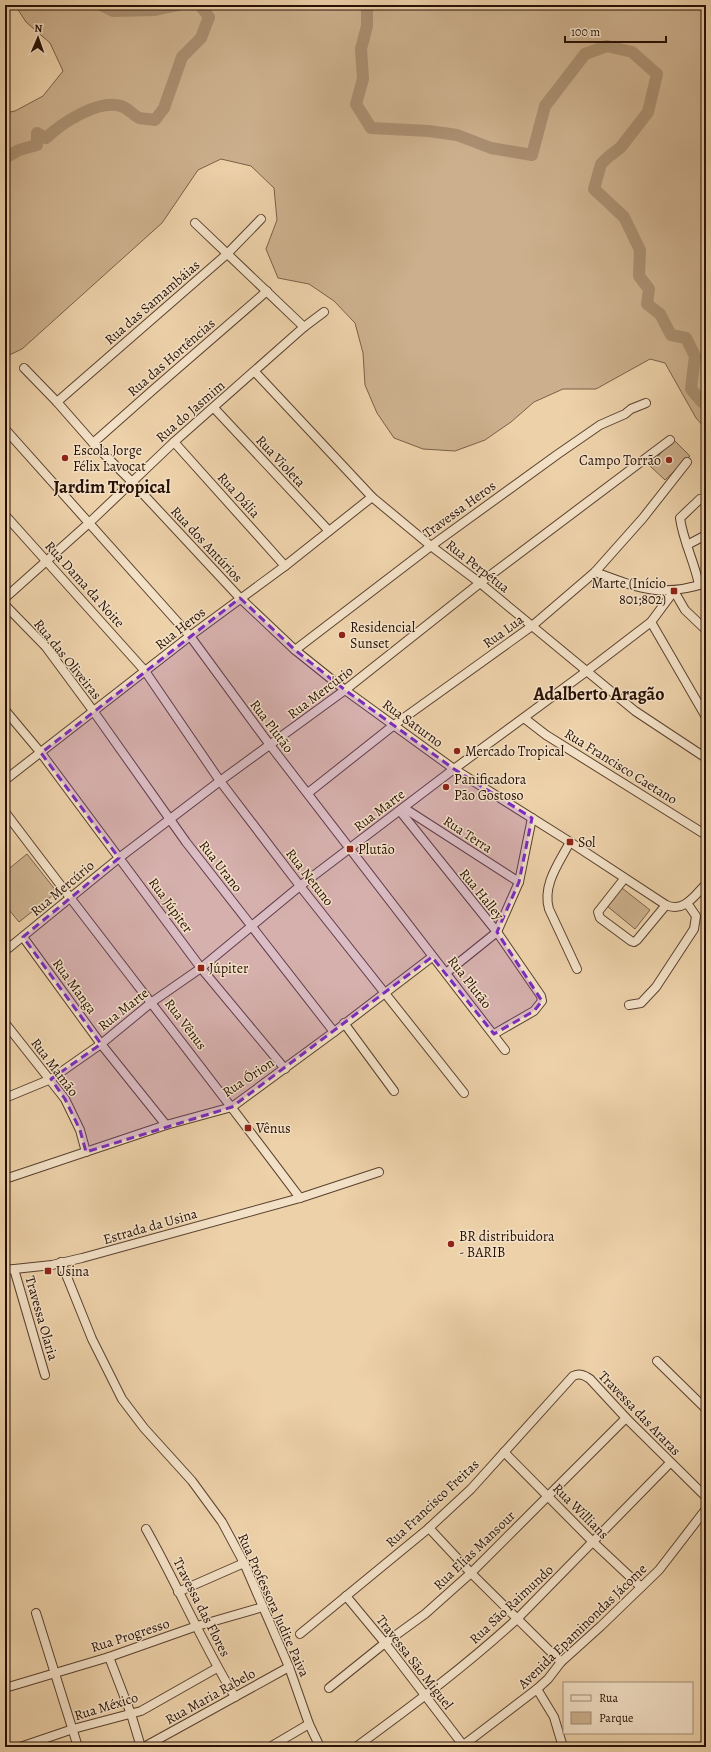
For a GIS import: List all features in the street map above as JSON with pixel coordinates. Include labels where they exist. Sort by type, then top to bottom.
[{"type":"street","name":"Rua das Samambáias","points":[[57,402],[226,254],[261,219]]},
{"type":"street","points":[[195,223],[304,327]]},
{"type":"street","name":"Rua das Hortências","points":[[93,443],[267,291]]},
{"type":"street","name":"Rua do Jasmim","points":[[5,598],[89,524],[174,442],[255,372],[304,327],[324,312]]},
{"type":"street","name":"Rua dos Antúrios","points":[[24,368],[57,402],[93,443],[132,481],[240,598]]},
{"type":"street","name":"Rua Perpétua","points":[[255,372],[372,497],[431,546],[480,583],[635,711],[706,758]]},
{"type":"street","name":"Travessa Heros","points":[[295,650],[512,486],[600,425],[646,403]]},
{"type":"street","name":"Rua Violeta","points":[[214,408],[329,531]]},
{"type":"street","name":"Rua Plutão","points":[[5,429],[190,636],[270,745],[505,1050]]},
{"type":"street","name":"Rua Mercúrio","points":[[5,951],[69,897],[119,858],[220,781],[345,690],[480,583],[670,440]]},
{"type":"street","name":"Rua Dália","points":[[174,442],[285,566]]},
{"type":"street","name":"Rua Lua","points":[[308,793],[394,725],[532,626],[595,572],[643,518],[687,462]]},
{"type":"street","name":"Rua Heros","points":[[5,780],[190,636],[285,566],[372,497]]},
{"type":"street","points":[[595,572],[634,586],[653,590],[674,591],[702,584],[680,518],[700,499]]},
{"type":"street","name":"Rua Dama da Noite","points":[[5,514],[145,671]]},
{"type":"street","points":[[688,545],[706,535]]},
{"type":"street","points":[[674,591],[685,610],[706,630]]},
{"type":"street","name":"Rua Marte","points":[[5,1098],[51,1079],[101,1044],[152,1002],[201,968],[300,886],[651,622],[674,591]]},
{"type":"street","name":"Rua Saturno","points":[[240,598],[295,650],[345,690],[454,769],[666,905],[678,908],[687,903]]},
{"type":"street","name":"Rua das Oliveiras","points":[[5,604],[46,648],[94,712]]},
{"type":"street","points":[[651,622],[706,717]]},
{"type":"street","name":"Rua Netuno","points":[[145,671],[220,781],[300,886],[464,1093]]},
{"type":"street","name":"Rua Júpiter","points":[[5,710],[41,752],[201,968],[285,1068]]},
{"type":"street","name":"Rua Urano","points":[[94,712],[170,820],[251,927],[334,1032]]},
{"type":"street","name":"Rua Francisco Caetano","points":[[524,718],[546,735],[706,835]]},
{"type":"street","name":"Rua Terra","points":[[402,810],[519,882]]},
{"type":"street","name":"Rua Halley","points":[[402,810],[496,932],[541,996],[542,1001],[534,1011],[494,1034]]},
{"type":"street","name":"Rua Vênus","points":[[5,812],[69,897],[152,1002],[300,1198]]},
{"type":"street","points":[[446,973],[496,932],[519,882],[532,818]]},
{"type":"street","points":[[570,842],[549,882],[546,901],[548,909],[578,969]]},
{"type":"street","points":[[624,878],[598,912],[600,918],[631,941],[635,942],[666,905]]},
{"type":"street","points":[[629,1005],[638,1005],[644,1002],[656,987],[694,929],[696,916],[687,903],[706,884]]},
{"type":"street","name":"Rua Manga","points":[[23,937],[101,1044],[166,1125]]},
{"type":"street","name":"Rua Órion","points":[[5,1179],[166,1125],[232,1107],[432,957]]},
{"type":"street","points":[[344,1024],[394,1091]]},
{"type":"street","name":"Rua Mamão","points":[[6,1027],[51,1079],[65,1099],[80,1130],[86,1152]]},
{"type":"street","name":"Estrada da Usina","points":[[5,1270],[52,1265],[82,1258],[300,1198],[379,1172]]},
{"type":"street","name":"Rua Professora Judite Paiva","points":[[61,1262],[92,1339],[122,1399],[144,1428],[192,1481],[222,1522],[244,1563],[289,1667],[309,1724],[320,1747]]},
{"type":"street","name":"Travessa Olaria","points":[[14,1270],[45,1375]]},
{"type":"street","points":[[657,1361],[706,1409]]},
{"type":"street","name":"Travessa das Araras","points":[[570,1380],[578,1374],[583,1374],[590,1379],[626,1418],[706,1498]]},
{"type":"street","name":"Rua Francisco Freitas","points":[[300,1634],[429,1528],[471,1489],[570,1380]]},
{"type":"street","name":"Rua Elias Mansour","points":[[329,1688],[425,1614],[471,1573],[626,1418]]},
{"type":"street","name":"Rua Willians","points":[[504,1452],[593,1542],[641,1587]]},
{"type":"street","name":"Rua São Raimundo","points":[[356,1747],[427,1696],[518,1618],[670,1463]]},
{"type":"street","name":"Avenida Epaminondas Jácome","points":[[462,1746],[548,1679],[562,1662],[659,1570],[706,1509]]},
{"type":"street","points":[[429,1528],[471,1573],[562,1662]]},
{"type":"street","name":"Travessa das Flores","points":[[146,1529],[169,1570],[178,1592],[197,1626],[217,1668],[235,1697]]},
{"type":"street","points":[[178,1592],[244,1563]]},
{"type":"street","name":"Travessa São Miguel","points":[[346,1596],[386,1643],[427,1696],[462,1746]]},
{"type":"street","name":"Rua Progresso","points":[[5,1688],[109,1657],[197,1626],[263,1607]]},
{"type":"street","points":[[36,1613],[78,1747]]},
{"type":"street","points":[[109,1657],[131,1714],[140,1747]]},
{"type":"street","name":"Rua Maria Rabelo","points":[[144,1747],[289,1667]]},
{"type":"street","name":"Rua México","points":[[20,1747],[73,1729],[141,1711],[217,1668]]},
{"type":"street","points":[[537,1689],[554,1717],[563,1747]]},
{"type":"street","points":[[270,1747],[309,1724]]},
{"type":"highlighted area","points":[[240,598],[295,650],[345,690],[454,769],[532,818],[519,882],[497,932],[542,1001],[534,1011],[494,1034],[432,957],[232,1107],[86,1152],[80,1130],[65,1099],[51,1079],[101,1044],[23,937],[119,858],[41,753]]},
{"type":"green space","points":[[15,5],[706,5],[706,429],[696,418],[665,363],[650,359],[596,389],[563,389],[534,402],[511,422],[485,440],[455,451],[423,449],[394,438],[377,413],[365,385],[363,353],[355,323],[334,301],[309,284],[278,278],[266,249],[277,220],[274,188],[251,166],[221,159],[198,170],[162,223],[22,349],[5,357],[5,113],[15,111],[43,96],[63,71],[50,43],[26,22]]},
{"type":"green space","name":"Campo Torrão","points":[[674,440],[690,456],[665,480],[649,465]]},
{"type":"green space","points":[[27,854],[57,892],[19,922],[5,905],[5,872]]},
{"type":"green space","points":[[622,888],[650,910],[635,929],[607,906]]},
{"type":"waterway","points":[[101,5],[113,11],[155,10],[178,5]]},
{"type":"waterway","points":[[5,158],[19,150],[37,145],[37,133],[46,138],[71,119],[91,109],[102,106],[121,106],[139,118],[155,120],[164,108],[182,57],[201,38],[209,17],[200,5]]},
{"type":"waterway","points":[[367,5],[367,26],[361,49],[363,79],[356,104],[371,128],[429,131],[457,135],[491,148],[532,155],[545,106],[585,54],[607,46],[632,52],[657,74],[648,112],[621,147],[601,164],[594,189],[624,217],[640,250],[639,276],[649,289],[647,304],[660,314],[671,335],[686,338],[695,356],[691,389],[702,402],[706,403]]},
{"type":"place","name":"Escola Jorge Félix Lavocat","points":[[65,458]]},
{"type":"place","name":"Campo Torrão","points":[[669,460]]},
{"type":"place","name":"Marte (Início 801;802)","points":[[674,591]]},
{"type":"place","name":"Residencial Sunset","points":[[342,635]]},
{"type":"place","name":"Mercado Tropical","points":[[457,751]]},
{"type":"place","name":"Panificadora Pão Gostoso","points":[[446,787]]},
{"type":"place","name":"Sol","points":[[570,842]]},
{"type":"place","name":"Plutão","points":[[350,849]]},
{"type":"place","name":"Júpiter","points":[[201,968]]},
{"type":"place","name":"Vênus","points":[[248,1128]]},
{"type":"place","name":"BR distribuidora - BARIB","points":[[451,1244]]},
{"type":"place","name":"Usina","points":[[48,1271]]},
{"type":"district","name":"Jardim Tropical","points":[[112,487]]},
{"type":"district","name":"Adalberto Aragão","points":[[599,694]]}]
